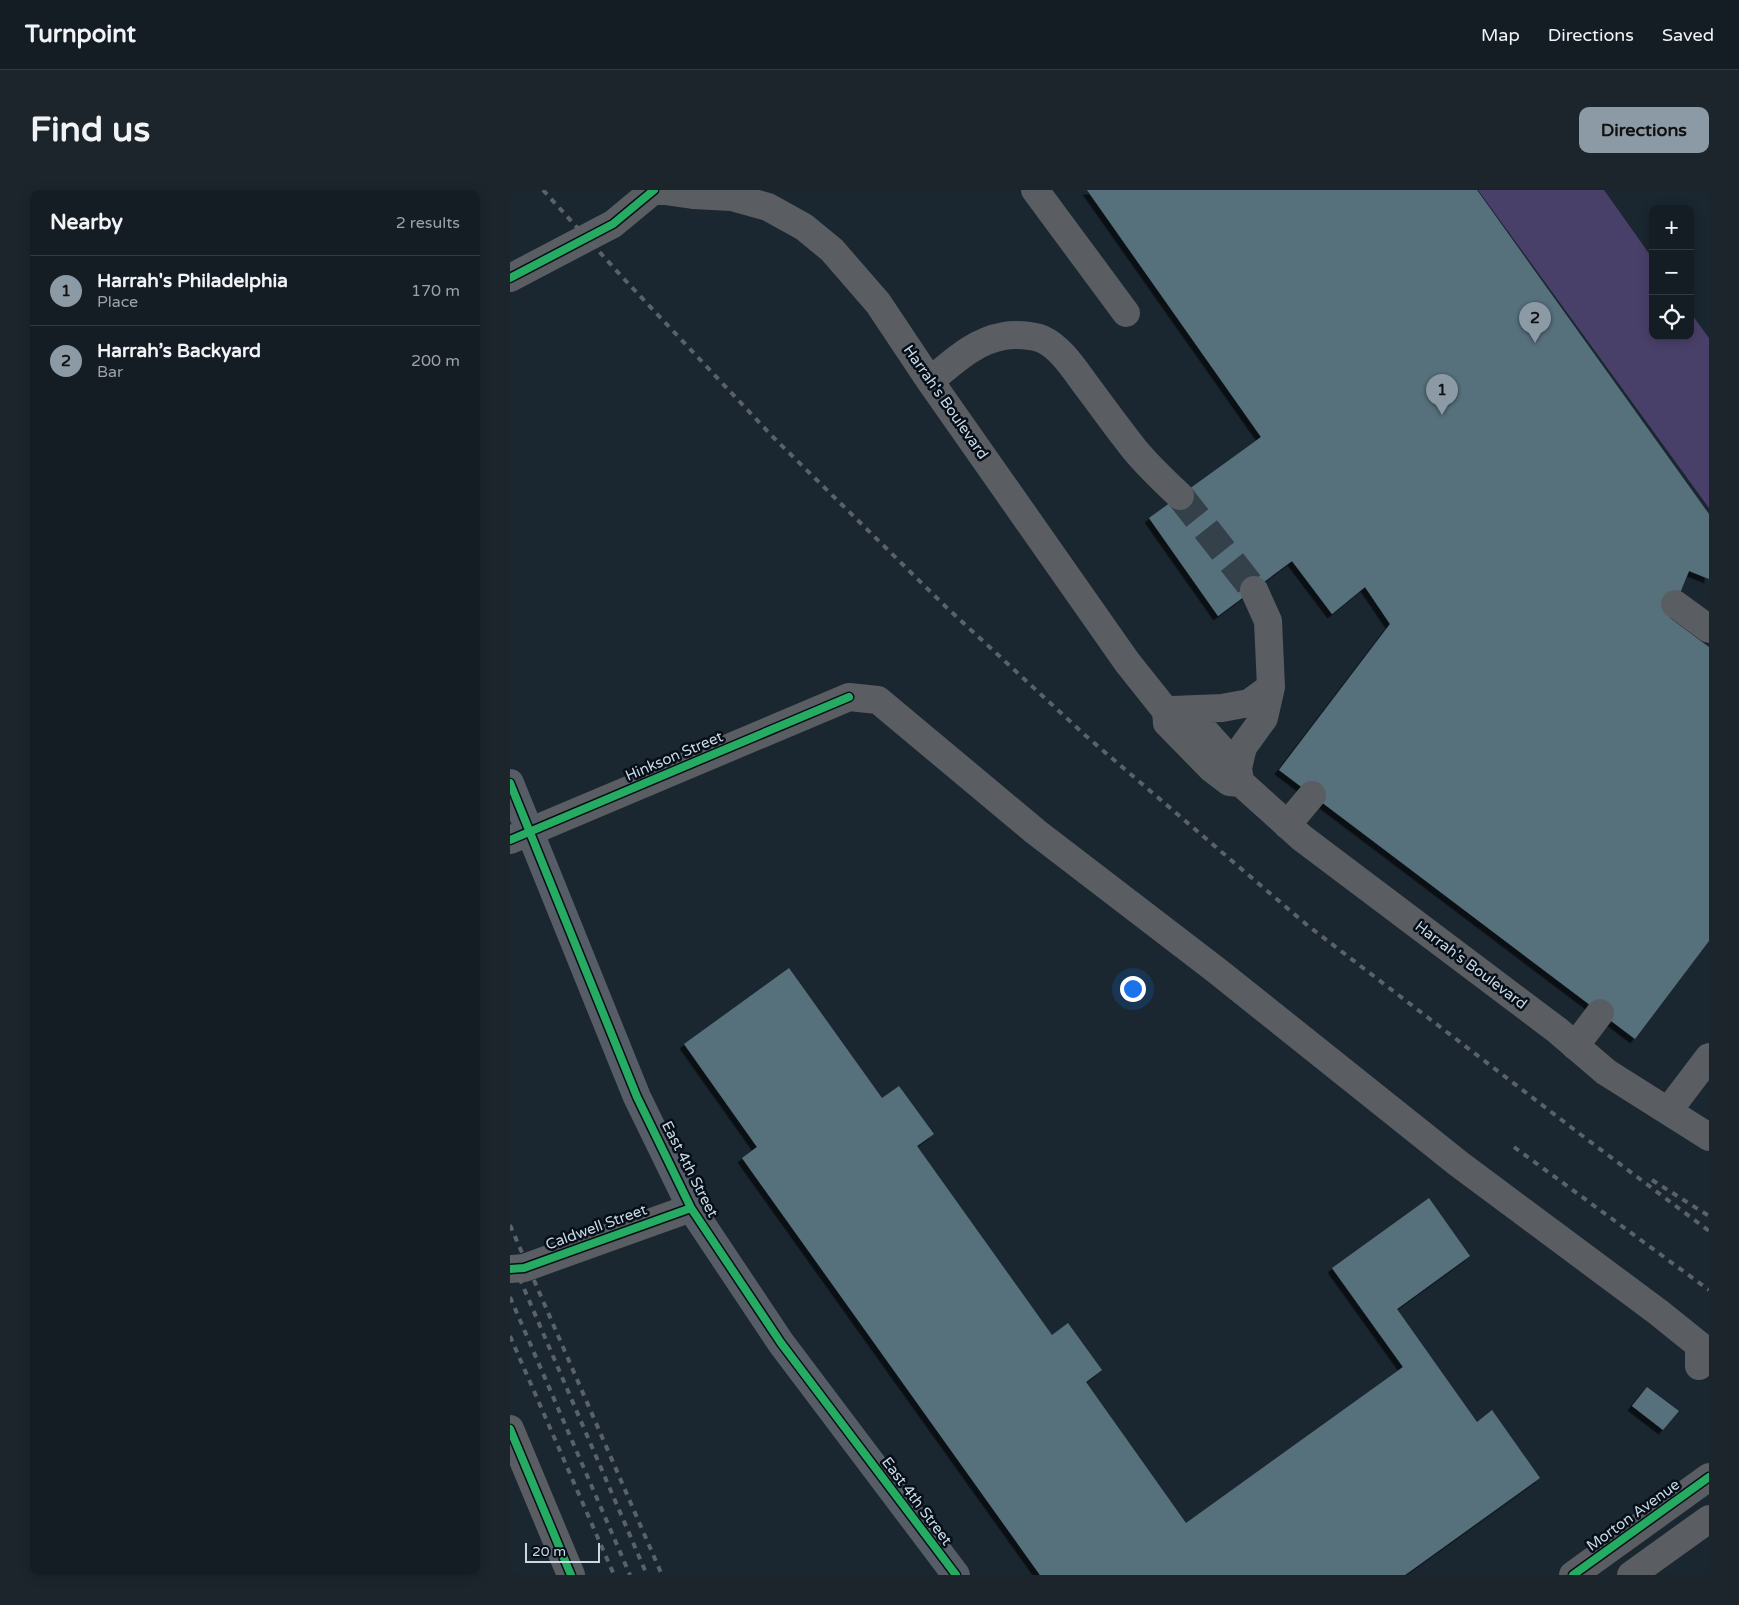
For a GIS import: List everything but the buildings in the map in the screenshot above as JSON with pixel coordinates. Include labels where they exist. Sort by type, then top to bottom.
[{"type":"main road","name":"East 4th Street","points":[[510,782],[521,836],[638,1097],[691,1208],[781,1343],[956,1575]]},
{"type":"street","points":[[510,278],[613,224],[654,190]]},
{"type":"street","name":"Harrah's Boulevard","points":[[658,190],[693,195],[732,197],[768,207],[804,226],[832,250],[878,303],[930,382],[1128,662],[1166,711],[1167,723],[1212,770],[1229,782],[1239,776],[1302,838],[1557,1030],[1606,1072],[1709,1137]]},
{"type":"street","points":[[1036,190],[1126,313]]},
{"type":"street","points":[[930,382],[960,356],[985,341],[1005,335],[1041,339],[1057,350],[1072,366],[1153,472],[1180,496]]},
{"type":"street","points":[[1239,776],[1243,747],[1264,718],[1271,687],[1268,621],[1254,590]]},
{"type":"street","points":[[1676,604],[1709,629]]},
{"type":"street","points":[[1166,711],[1222,708],[1249,702],[1271,687]]},
{"type":"street","name":"Hinkson Street","points":[[521,836],[849,697],[878,700],[1036,832],[1216,970],[1459,1164],[1658,1312],[1699,1345],[1699,1366]]},
{"type":"street","points":[[1287,825],[1312,795]]},
{"type":"street","points":[[1575,1046],[1600,1013]]},
{"type":"street","points":[[1668,1111],[1709,1057]]},
{"type":"street","name":"Caldwell Street","points":[[510,1269],[524,1268],[691,1208]]},
{"type":"street","points":[[510,1429],[516,1459],[571,1575]]},
{"type":"street","name":"Morton Avenue","points":[[1573,1575],[1709,1477]]},
{"type":"street","points":[[1639,1572],[1709,1519]]},
{"type":"shaded area","points":[[1478,190],[1604,190],[1649,253],[1649,340],[1694,340],[1694,317],[1709,338],[1709,508]]},
{"type":"tunnel","points":[[1180,496],[1254,590]]},
{"type":"railway","points":[[543,190],[773,437],[945,606],[1086,736],[1307,925],[1709,1231]]},
{"type":"railway","points":[[1514,1147],[1709,1290]]},
{"type":"railway","points":[[1652,1180],[1709,1216]]},
{"type":"railway","points":[[510,1225],[662,1575]]},
{"type":"railway","points":[[510,1256],[647,1575]]},
{"type":"railway","points":[[510,1297],[630,1575]]},
{"type":"railway","points":[[510,1336],[614,1575]]},
{"type":"cycle path","points":[[510,278],[613,224],[654,190]]},
{"type":"cycle path","points":[[510,840],[849,697]]},
{"type":"cycle path","points":[[510,783],[637,1097],[691,1208],[781,1343],[956,1575]]},
{"type":"cycle path","points":[[510,1269],[524,1268],[691,1208]]},
{"type":"cycle path","points":[[510,1429],[571,1575]]},
{"type":"cycle path","points":[[1573,1575],[1709,1477]]},
{"type":"place","name":"Harrah’s Backyard","points":[[1535,343]]},
{"type":"place","name":"Harrah's Philadelphia","points":[[1442,415]]}]
